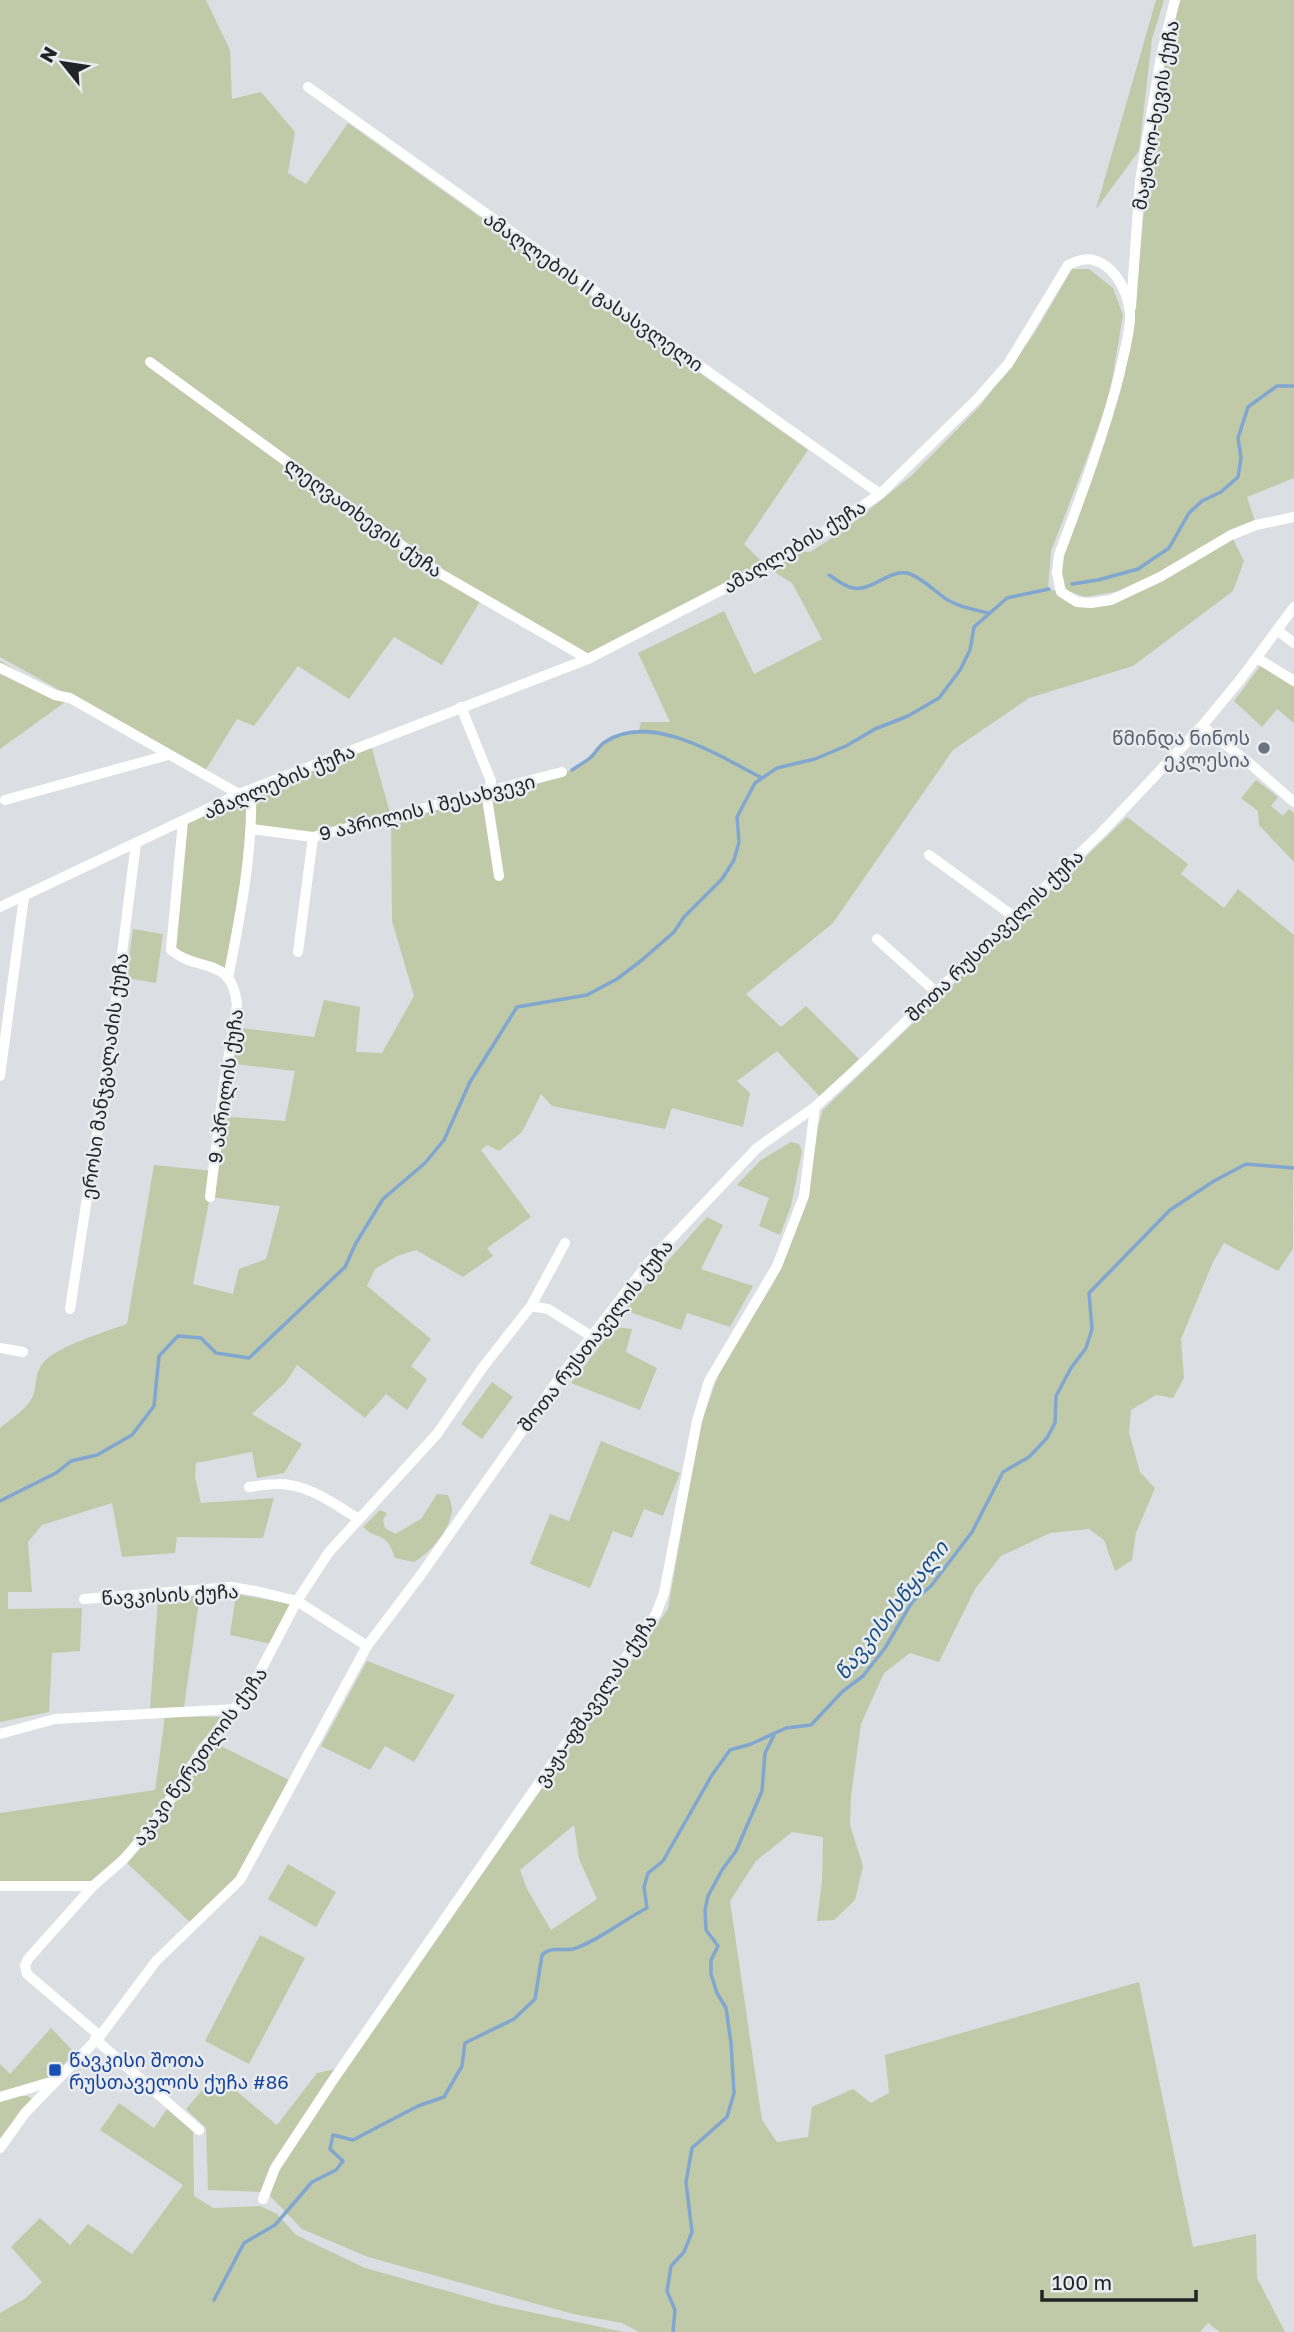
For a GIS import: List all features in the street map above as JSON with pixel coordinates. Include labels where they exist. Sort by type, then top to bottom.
[{"type":"street","name":"მაჟალო-ხევის ქუჩა","points":[[1130,314],[1140,181],[1161,55],[1175,0]]},
{"type":"street","name":"ამაღლების II გასასვლელი","points":[[308,87],[880,495]]},
{"type":"street","name":"ამაღლების ქუჩა","points":[[0,907],[239,794],[588,659],[766,567],[820,535],[880,495],[978,398],[1008,364],[1068,265],[1082,258],[1101,261],[1114,272],[1130,314],[1108,420],[1059,555],[1056,573],[1061,592],[1077,602],[1111,600],[1160,577],[1209,550],[1231,534],[1256,525],[1294,517]]},
{"type":"street","name":"ლეღვათხევის ქუჩა","points":[[150,362],[441,574],[588,659]]},
{"type":"street","name":"შოთა რუსთაველის ქუჩა","points":[[0,2148],[25,2113],[97,2037],[156,1961],[240,1880],[367,1646],[420,1576],[510,1446],[650,1261],[741,1163],[757,1148],[816,1107],[1101,832],[1202,726],[1294,607]]},
{"type":"street","points":[[1277,630],[1294,643]]},
{"type":"street","points":[[1256,658],[1294,681]]},
{"type":"street","points":[[0,668],[55,695],[70,698],[239,794]]},
{"type":"street","points":[[461,707],[491,781],[487,798],[499,876]]},
{"type":"street","points":[[1202,726],[1294,802]]},
{"type":"street","points":[[5,800],[169,755]]},
{"type":"street","name":"9 აპრილის I შესახვევი","points":[[250,829],[313,837],[562,772]]},
{"type":"street","name":"9 აპრილის ქუჩა","points":[[210,1197],[237,1005],[236,992],[228,978],[250,829],[251,790]]},
{"type":"street","points":[[183,821],[172,950],[177,955],[218,968],[228,978]]},
{"type":"street","points":[[298,952],[313,837]]},
{"type":"street","name":"ეროსი მანჯგალაძის ქუჩა","points":[[70,1309],[110,1048],[136,843]]},
{"type":"street","points":[[929,855],[1013,916]]},
{"type":"street","points":[[0,1076],[24,897]]},
{"type":"street","points":[[877,939],[936,992]]},
{"type":"street","name":"ვაჟა-ფშაველას ქუჩა","points":[[263,2199],[275,2168],[331,2084],[656,1614],[664,1593],[697,1421],[709,1381],[777,1266],[786,1243],[804,1196],[816,1107]]},
{"type":"street","name":"აკაკი წერეთლის ქუჩა","points":[[199,2130],[27,1974],[25,1966],[28,1959],[93,1886],[123,1860],[151,1828],[203,1749],[236,1709],[264,1667],[297,1601],[329,1552],[437,1434],[483,1367],[531,1306],[565,1243]]},
{"type":"street","points":[[531,1306],[548,1309],[591,1336]]},
{"type":"street","points":[[0,1348],[23,1352]]},
{"type":"street","points":[[249,1487],[278,1483],[299,1487],[321,1496],[359,1519]]},
{"type":"street","name":"წავკისის ქუჩა","points":[[84,1600],[231,1587],[297,1601],[367,1646]]},
{"type":"street","points":[[0,1734],[55,1719],[236,1709]]},
{"type":"street","points":[[0,1886],[93,1886]]},
{"type":"street","points":[[0,2097],[55,2081]]},
{"type":"green space","points":[[0,0],[206,0],[230,50],[232,99],[261,92],[295,132],[288,173],[306,184],[348,123],[808,450],[744,544],[766,566],[793,551],[810,552],[843,531],[911,476],[980,406],[1034,334],[1072,269],[1089,269],[1113,288],[1123,315],[1109,398],[1051,551],[1048,589],[1061,592],[1077,602],[1111,600],[1231,535],[1244,561],[1233,591],[1133,666],[1029,698],[953,750],[833,923],[746,994],[781,1027],[806,1006],[859,1059],[821,1098],[777,1051],[737,1081],[750,1093],[743,1127],[672,1108],[665,1129],[552,1106],[541,1094],[522,1132],[499,1151],[487,1145],[481,1150],[531,1217],[487,1248],[493,1256],[463,1277],[416,1250],[397,1256],[375,1269],[367,1286],[431,1339],[411,1366],[427,1379],[407,1410],[386,1394],[365,1418],[297,1365],[286,1382],[252,1414],[302,1444],[284,1473],[257,1478],[252,1452],[196,1463],[195,1477],[201,1503],[274,1498],[263,1538],[177,1537],[175,1553],[122,1557],[112,1503],[42,1525],[28,1542],[32,1592],[8,1592],[8,1609],[82,1608],[80,1651],[52,1653],[49,1712],[0,1722],[0,1428],[29,1403],[39,1370],[49,1357],[82,1340],[127,1324],[154,1165],[213,1171],[220,1116],[285,1121],[295,1071],[227,1063],[233,1027],[314,1037],[324,1000],[360,1007],[356,1052],[382,1053],[414,996],[392,921],[391,817],[313,837],[251,829],[228,978],[171,950],[183,821],[370,742],[391,816],[572,770],[590,758],[604,742],[639,730],[641,722],[670,722],[638,653],[724,611],[754,674],[822,639],[792,583],[766,567],[588,659],[482,598],[442,665],[394,637],[349,699],[298,666],[254,726],[237,719],[205,771],[0,657]],"holes":[[[210,1197],[280,1206],[266,1259],[239,1269],[233,1294],[193,1284]]]},
{"type":"green space","points":[[1156,0],[1164,0],[1152,39],[1139,151],[1096,209]]},
{"type":"green space","points":[[1180,0],[1294,0],[1294,478],[1247,497],[1255,521],[1126,590],[1085,597],[1065,590],[1061,581],[1062,558],[1096,467],[1121,389],[1135,311],[1150,143],[1156,140],[1156,108],[1162,70]]},
{"type":"green space","points":[[0,661],[68,700],[0,749]]},
{"type":"green space","points":[[1261,665],[1294,687],[1294,723],[1277,709],[1262,727],[1234,701]]},
{"type":"green space","points":[[1256,780],[1278,797],[1271,806],[1283,816],[1289,809],[1294,813],[1294,862],[1259,825],[1258,811],[1241,798]]},
{"type":"green space","points":[[1127,817],[1188,864],[1181,874],[1224,908],[1238,889],[1294,935],[1293,1249],[1278,1271],[1224,1243],[1213,1262],[1181,1339],[1184,1378],[1173,1398],[1156,1395],[1131,1410],[1129,1432],[1140,1472],[1155,1488],[1136,1533],[1132,1560],[1115,1571],[1104,1540],[1089,1529],[1050,1533],[1001,1556],[975,1589],[939,1662],[910,1653],[884,1673],[861,1724],[851,1796],[850,1825],[863,1866],[855,1900],[834,1920],[817,1921],[822,1881],[823,1837],[792,1832],[756,1861],[730,1901],[762,2120],[777,2142],[808,2137],[812,2107],[853,2089],[871,2103],[889,2093],[885,2055],[1139,1982],[1193,2247],[1256,2234],[1257,2278],[1285,2332],[1220,2332],[1208,2323],[1200,2332],[639,2332],[622,2323],[573,2314],[368,2257],[302,2229],[269,2195],[281,2167],[329,2092],[668,1609],[700,1425],[720,1371],[775,1280],[807,1200],[818,1126],[823,1110]],"holes":[[[574,1825],[579,1859],[597,1899],[551,1930],[527,1889],[520,1870]]]},
{"type":"green space","points":[[133,929],[163,934],[156,983],[126,978]]},
{"type":"green space","points":[[791,1142],[799,1144],[802,1151],[791,1206],[780,1235],[759,1226],[769,1198],[737,1185],[761,1160]]},
{"type":"green space","points":[[707,1217],[723,1225],[701,1269],[753,1286],[730,1327],[687,1313],[681,1330],[624,1310]]},
{"type":"green space","points":[[615,1327],[632,1329],[626,1352],[657,1368],[640,1410],[571,1383]]},
{"type":"green space","points":[[492,1382],[513,1397],[482,1439],[461,1424]]},
{"type":"green space","points":[[601,1441],[680,1473],[663,1516],[644,1509],[632,1538],[613,1531],[590,1588],[530,1564],[550,1514],[569,1521]]},
{"type":"green space","points":[[437,1494],[448,1495],[452,1508],[450,1519],[438,1541],[414,1562],[395,1558],[385,1540],[363,1527],[380,1510],[387,1513],[383,1520],[385,1528],[395,1534],[421,1519]]},
{"type":"green space","points":[[236,1594],[291,1604],[271,1644],[230,1635]]},
{"type":"green space","points":[[200,1595],[184,1707],[150,1708],[158,1600]]},
{"type":"green space","points":[[367,1661],[455,1695],[414,1762],[385,1746],[370,1770],[321,1746]]},
{"type":"green space","points":[[165,1716],[226,1717],[198,1746],[150,1822],[125,1853],[92,1881],[0,1881],[0,1813],[155,1790]]},
{"type":"green space","points":[[215,1743],[289,1780],[237,1879],[190,1922],[127,1863],[166,1816]]},
{"type":"green space","points":[[288,1864],[336,1892],[316,1927],[268,1899]]},
{"type":"green space","points":[[260,1935],[305,1958],[249,2064],[205,2041]]},
{"type":"green space","points":[[51,2028],[75,2053],[50,2078],[0,2093],[0,2064],[10,2074]]},
{"type":"green space","points":[[336,2069],[273,2165],[260,2192],[208,2190],[206,2128],[186,2109],[216,2074],[277,2125],[317,2073]]},
{"type":"green space","points":[[17,2096],[32,2099],[0,2138],[0,2102]]},
{"type":"green space","points":[[119,2103],[154,2128],[167,2109],[193,2131],[194,2196],[213,2208],[260,2206],[277,2214],[296,2235],[365,2268],[497,2305],[624,2332],[0,2332],[0,2313],[26,2298],[42,2282],[11,2247],[40,2218],[70,2245],[88,2224],[132,2254],[183,2185],[100,2130]]},
{"type":"waterway","points":[[1072,584],[1138,569],[1169,548],[1189,513],[1238,477],[1241,458],[1238,438],[1248,407],[1277,386],[1294,386]]},
{"type":"waterway","points":[[829,575],[847,586],[860,588],[896,574],[910,574],[952,602],[988,613]]},
{"type":"waterway","points":[[0,1501],[56,1473],[71,1461],[97,1455],[132,1435],[154,1406],[159,1356],[178,1336],[201,1338],[216,1353],[249,1358],[345,1267],[356,1243],[383,1199],[425,1163],[444,1140],[470,1082],[517,1007],[587,995],[617,979],[642,960],[674,932],[684,917],[722,879],[734,860],[739,842],[737,817],[755,783],[777,768],[815,759],[846,746],[939,698],[960,670],[970,650],[974,627],[1007,598],[1049,589]]},
{"type":"waterway","points":[[572,770],[590,758],[605,742],[623,734],[643,732],[685,740],[762,778]]},
{"type":"waterway","name":"წავკისისწყალი","points":[[214,2300],[244,2243],[275,2225],[312,2182],[336,2170],[343,2161],[330,2149],[333,2135],[353,2140],[418,2106],[444,2097],[462,2066],[465,2043],[514,2019],[535,1999],[542,1955],[545,1952],[581,1946],[647,1908],[644,1887],[648,1873],[663,1861],[712,1775],[730,1750],[786,1728],[811,1725],[843,1691],[863,1676],[885,1648],[912,1602],[931,1586],[972,1532],[1003,1472],[1029,1457],[1047,1438],[1055,1423],[1056,1396],[1071,1368],[1086,1348],[1092,1329],[1089,1293],[1170,1210],[1214,1181],[1246,1164],[1294,1168]]},
{"type":"waterway","points":[[673,2332],[675,2310],[667,2291],[671,2266],[684,2252],[692,2232],[686,2182],[692,2148],[727,2117],[734,2093],[726,2008],[717,1993],[711,1974],[711,1960],[718,1946],[706,1930],[705,1910],[708,1896],[736,1851],[762,1791],[765,1753],[774,1735]]},
{"type":"place","name":"წმინდა ნინოს ეკლესია","points":[[1264,748]]},
{"type":"place","name":"წავკისი შოთა რუსთაველის ქუჩა #86","points":[[55,2070]]}]
